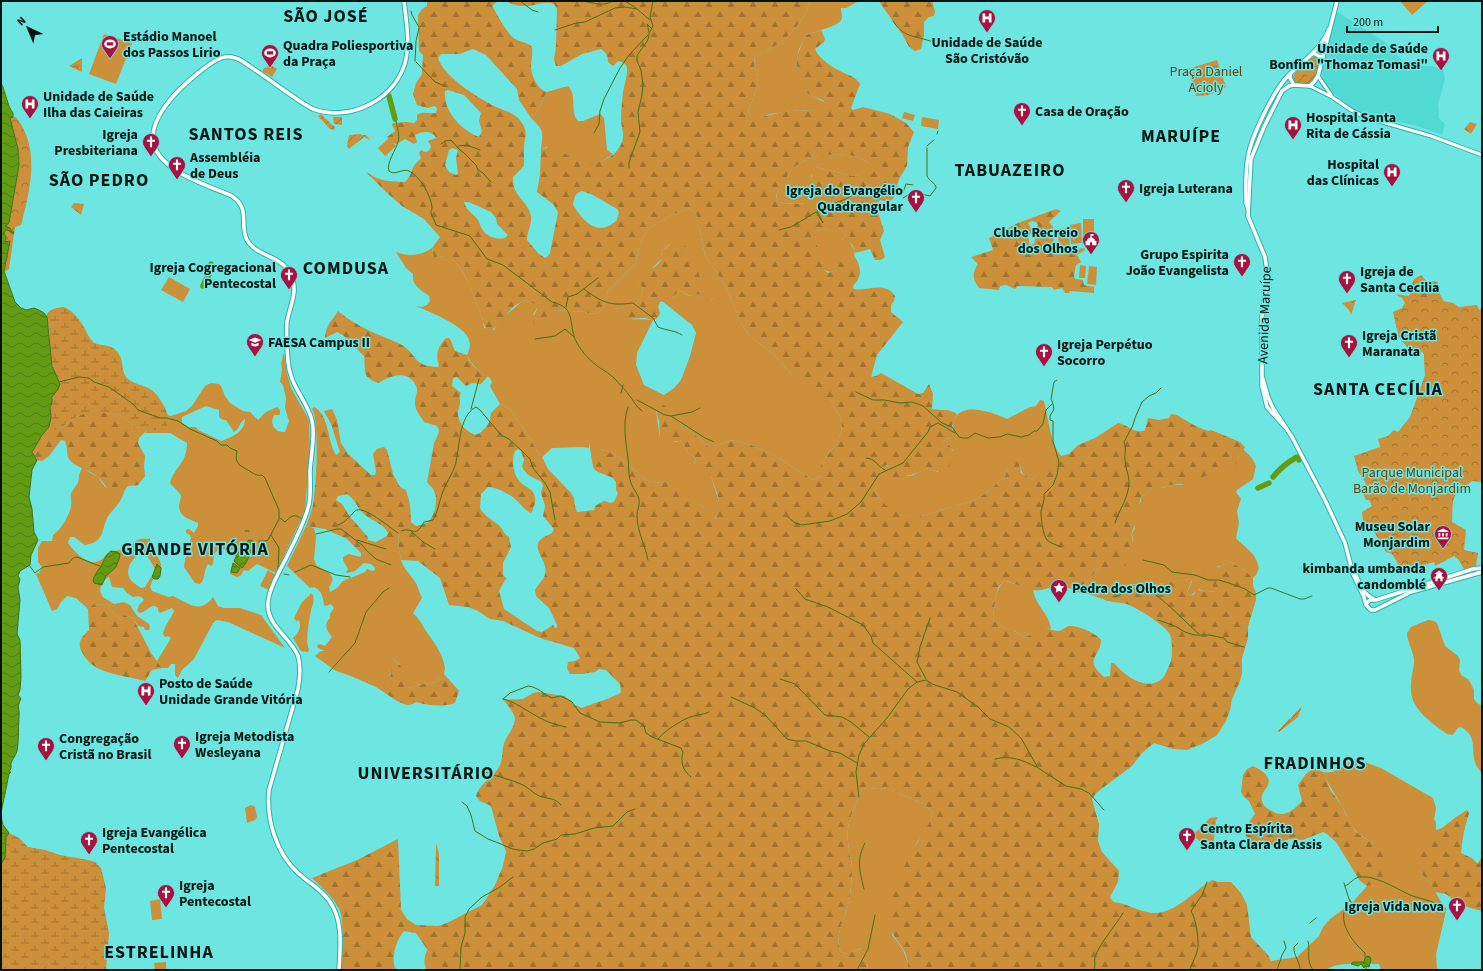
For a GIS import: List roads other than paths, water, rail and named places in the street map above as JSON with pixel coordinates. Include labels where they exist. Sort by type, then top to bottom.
[{"type":"main road","points":[[339,970],[338,920],[334,908],[329,899],[298,873],[288,862],[274,835],[268,807],[270,786],[298,689],[300,674],[296,652],[270,617],[268,609],[269,594],[303,522],[309,504],[312,425],[309,412],[292,382],[289,371],[287,328],[294,289],[293,281],[287,268],[261,252],[248,241],[245,231],[244,212],[235,198],[177,172],[170,167],[158,152],[154,142],[154,132],[162,111],[174,94],[193,77],[216,60],[229,57],[242,61],[304,104],[318,110],[340,113],[349,112],[370,105],[390,89],[403,68],[407,48],[404,1]]},
{"type":"main road","points":[[1290,74],[1290,78],[1294,85],[1310,86],[1318,76],[1334,18],[1337,1]]},
{"type":"main road","points":[[1323,58],[1313,53],[1324,40],[1334,18]]},
{"type":"main road","name":"Avenida Maruípe","points":[[1313,53],[1290,74],[1275,92],[1260,123],[1249,153],[1246,203],[1250,222],[1265,257],[1267,273],[1262,316],[1262,376],[1270,402],[1295,442],[1326,500],[1345,543],[1350,564]]},
{"type":"main road","name":"Avenida Maruípe","points":[[1248,210],[1250,203],[1251,159],[1256,145],[1280,95],[1285,88],[1294,85]]},
{"type":"main road","points":[[1350,564],[1364,592],[1376,600]]},
{"type":"main road","points":[[1350,564],[1366,604],[1371,610],[1380,608],[1400,597],[1430,586],[1482,572]]},
{"type":"main road","points":[[1366,604],[1370,600],[1376,600],[1473,569],[1482,568]]},
{"type":"main road","points":[[1400,597],[1404,590]]},
{"type":"street","points":[[1318,76],[1332,97]]},
{"type":"street","points":[[1310,86],[1332,97],[1351,110],[1365,117],[1431,136],[1482,155]]},
{"type":"water","points":[[1,83],[9,107],[13,113],[13,117],[10,118],[18,149],[19,165],[9,223],[5,226],[14,232],[13,234],[6,230],[4,233],[6,237],[5,242],[10,241],[4,271],[15,302],[21,308],[26,310],[34,308],[39,310],[47,317],[52,366],[60,384],[52,397],[49,427],[42,435],[32,452],[37,460],[32,470],[29,497],[32,509],[34,532],[38,540],[31,555],[30,565],[20,571],[18,576],[20,579],[18,587],[20,600],[17,634],[20,640],[21,677],[18,695],[21,699],[18,706],[18,743],[16,753],[11,763],[9,772],[11,772],[9,774],[1,813]]},
{"type":"water","points":[[249,540],[253,541],[248,559],[242,568],[234,561],[239,551]]},
{"type":"water","points":[[111,551],[120,554],[116,567],[106,576],[102,585],[94,583],[93,580],[96,574]]},
{"type":"water","points":[[233,563],[240,568],[237,573],[231,572]]},
{"type":"water","points":[[157,564],[161,568],[160,576],[158,579],[154,579],[152,577]]},
{"type":"water","points":[[1,816],[3,825],[9,833],[6,837],[5,857],[1,865]]},
{"type":"water","points":[[1367,956],[1370,957],[1371,960],[1369,967],[1365,966],[1364,968],[1361,964],[1358,966],[1351,964],[1353,962],[1364,962]]},
{"type":"waterway","points":[[520,1],[532,10],[538,12]]},
{"type":"waterway","points":[[583,1],[602,4],[613,1]]},
{"type":"waterway","points":[[625,1],[636,8]]},
{"type":"waterway","points":[[650,32],[653,26],[650,17],[653,1]]},
{"type":"waterway","points":[[555,30],[576,23],[585,22],[615,8],[625,7],[637,9],[650,20]]},
{"type":"waterway","points":[[411,11],[419,27]]},
{"type":"waterway","points":[[893,21],[902,31],[907,34],[935,43]]},
{"type":"waterway","points":[[629,168],[629,162],[640,132],[638,112],[643,84],[637,56],[647,42],[649,34],[647,24],[652,29]]},
{"type":"waterway","points":[[415,61],[416,41],[419,28]]},
{"type":"waterway","points":[[594,133],[599,124],[600,111],[604,99],[620,68],[629,55],[648,35]]},
{"type":"waterway","points":[[416,62],[435,82],[445,86]]},
{"type":"waterway","points":[[389,96],[395,119]]},
{"type":"waterway","points":[[396,121],[399,139],[389,164],[389,171],[394,173],[406,170],[417,177],[430,197],[432,207],[431,213],[436,225],[470,236],[487,259],[503,265],[552,302],[565,308],[569,313],[574,336],[581,350],[593,363],[615,379],[642,411]]},
{"type":"waterway","points":[[441,144],[445,141],[451,140],[491,182]]},
{"type":"waterway","points":[[927,146],[934,140]]},
{"type":"waterway","points":[[458,146],[467,145],[480,150]]},
{"type":"waterway","points":[[903,198],[908,195],[914,196],[917,193],[930,196],[936,188],[927,176],[927,148]]},
{"type":"waterway","points":[[894,195],[903,192],[906,184],[913,185]]},
{"type":"waterway","points":[[779,230],[791,227],[816,212],[823,223],[817,211],[818,210],[848,198],[864,186]]},
{"type":"waterway","points":[[208,278],[211,264]]},
{"type":"waterway","points":[[566,307],[568,297],[577,294],[598,278]]},
{"type":"waterway","points":[[203,286],[206,279]]},
{"type":"waterway","points":[[584,289],[608,303],[633,303],[653,318],[658,327],[677,332],[682,335]]},
{"type":"waterway","points":[[535,339],[555,336],[565,329],[574,337]]},
{"type":"waterway","points":[[59,382],[79,377],[89,378],[94,382],[109,387],[133,404],[138,410],[160,418],[178,421],[190,429],[217,441],[221,445],[227,445],[237,451],[236,459],[239,464],[255,474],[262,475],[265,478],[279,510],[279,519],[268,540],[259,541]]},
{"type":"waterway","points":[[471,409],[479,379]]},
{"type":"waterway","points":[[856,392],[873,400],[884,400],[900,403],[912,402],[923,406],[942,423],[952,427],[959,437],[962,438],[968,438],[975,433],[988,438],[1000,437],[1007,434],[1021,437],[1037,431],[1043,424],[1046,410],[1053,403],[1051,399],[1054,382],[1057,380]]},
{"type":"waterway","points":[[621,393],[623,385]]},
{"type":"waterway","points":[[1115,523],[1129,488],[1129,479],[1125,463],[1124,442],[1133,425],[1142,402],[1161,388]]},
{"type":"waterway","points":[[637,400],[665,415],[671,416],[705,438],[714,442]]},
{"type":"waterway","points":[[1053,404],[1054,409],[1050,416],[1050,420],[1053,421],[1053,441],[1059,462],[1057,475],[1053,485],[1044,494],[1041,515],[1043,531],[1047,540],[1061,547]]},
{"type":"waterway","points":[[401,531],[416,531],[424,522],[433,520],[443,490],[455,466],[463,425],[470,411],[476,407],[501,435],[509,439],[530,459],[533,468],[550,492],[555,520]]},
{"type":"waterway","points":[[628,407],[625,426],[629,474],[631,483],[639,498],[637,521],[648,560]]},
{"type":"waterway","points":[[671,416],[692,412],[700,408]]},
{"type":"waterway","points":[[788,517],[795,523],[802,525],[830,521],[847,514],[861,502],[879,474],[903,463],[928,432],[930,427],[938,423],[955,433]]},
{"type":"waterway","points":[[1273,477],[1290,461],[1297,457],[1299,460]]},
{"type":"waterway","points":[[866,458],[872,459],[885,470]]},
{"type":"waterway","points":[[1258,488],[1269,483]]},
{"type":"waterway","points":[[338,525],[345,521],[355,511],[359,510],[370,514],[398,533]]},
{"type":"waterway","points":[[280,518],[285,522],[293,516],[297,516],[302,519]]},
{"type":"waterway","points":[[316,534],[341,529],[362,545],[376,559],[391,565]]},
{"type":"waterway","points":[[412,532],[423,542],[435,549]]},
{"type":"waterway","points":[[271,535],[279,548],[278,569]]},
{"type":"waterway","points":[[357,540],[386,549]]},
{"type":"waterway","points":[[29,565],[35,573],[43,567],[69,563],[73,558],[77,557],[102,567]]},
{"type":"waterway","points":[[1143,560],[1164,565],[1172,572],[1195,575],[1208,580],[1219,580],[1229,583],[1245,589],[1254,595],[1271,588],[1300,599],[1312,596]]},
{"type":"waterway","points":[[295,572],[311,565],[336,575],[350,577]]},
{"type":"waterway","points":[[284,574],[289,575]]},
{"type":"waterway","points":[[1114,597],[1141,587],[1147,589],[1162,600],[1199,634]]},
{"type":"waterway","points":[[329,672],[355,643],[366,612],[383,592],[389,588]]},
{"type":"waterway","points":[[796,589],[805,599],[828,607],[863,625],[871,636],[873,643],[917,682]]},
{"type":"waterway","points":[[926,679],[917,662],[920,647],[930,618]]},
{"type":"waterway","points":[[1158,620],[1194,635],[1209,635],[1224,638],[1227,642],[1244,647]]},
{"type":"waterway","points":[[780,679],[795,684],[825,715],[842,717],[851,722],[869,737]]},
{"type":"waterway","points":[[859,797],[856,772],[859,755],[864,744],[887,718],[908,689],[917,682],[926,680],[932,684],[957,692],[978,707],[990,719],[1009,727],[1021,738],[1038,768],[1066,786],[1081,789],[1089,793],[1104,810]]},
{"type":"waterway","points":[[503,699],[510,693],[528,686],[538,689],[552,698],[560,696],[567,699],[572,702],[580,713],[600,722],[620,723],[636,720],[644,726],[646,733],[652,737],[681,748],[683,752],[683,766],[691,777]]},
{"type":"waterway","points":[[731,697],[755,708],[766,716],[787,739],[806,741],[830,751],[840,753],[857,763]]},
{"type":"waterway","points":[[503,699],[545,720],[566,727]]},
{"type":"waterway","points":[[658,739],[682,721],[690,717],[709,712]]},
{"type":"waterway","points":[[995,759],[1011,758],[1026,762],[1036,767]]},
{"type":"waterway","points":[[485,772],[525,786],[539,796],[554,800],[561,805]]},
{"type":"waterway","points":[[462,802],[467,806],[475,831],[488,839],[512,849],[527,851],[534,849],[543,843],[557,839],[561,835],[575,834],[594,828],[613,826],[627,812],[635,809]]},
{"type":"waterway","points":[[864,889],[860,872],[860,855],[865,843]]},
{"type":"waterway","points":[[460,970],[461,947],[465,933],[465,917],[469,909],[482,897],[500,887],[513,877]]},
{"type":"waterway","points":[[1345,886],[1358,877],[1371,878],[1384,882],[1411,895],[1436,903],[1446,909]]},
{"type":"waterway","points":[[1190,970],[1198,948],[1196,925],[1191,911],[1202,895],[1207,882]]},
{"type":"waterway","points":[[1344,883],[1349,899],[1358,912]]},
{"type":"waterway","points":[[1350,900],[1344,912],[1345,924],[1353,940],[1365,953],[1365,957]]},
{"type":"waterway","points":[[1094,970],[1095,957],[1098,951],[1123,913]]},
{"type":"waterway","points":[[857,970],[868,949],[875,915]]},
{"type":"waterway","points":[[1310,923],[1316,918]]},
{"type":"waterway","points":[[1277,970],[1286,948],[1284,941]]},
{"type":"waterway","points":[[1308,941],[1309,962],[1313,970]]},
{"type":"waterway","points":[[1298,943],[1294,947],[1294,950],[1300,970]]},
{"type":"place","name":"Unidade de Saúde São Cristóvão","points":[[987,33]]},
{"type":"place","name":"Estádio Manoel dos Passos Lirio","points":[[110,59]]},
{"type":"place","name":"Quadra Poliesportiva da Praça","points":[[270,68]]},
{"type":"place","name":"Unidade de Saúde Bonfim \"Thomaz Tomasi\"","points":[[1441,71]]},
{"type":"place","name":"Unidade de Saúde Ilha das Caieiras","points":[[30,119]]},
{"type":"place","name":"Casa de Oração","points":[[1022,126]]},
{"type":"place","name":"Hospital Santa Rita de Cássia","points":[[1293,140]]},
{"type":"place","name":"Igreja Presbiteriana","points":[[151,157]]},
{"type":"place","name":"Assembléia de Deus","points":[[177,180]]},
{"type":"place","name":"Hospital das Clínicas","points":[[1392,187]]},
{"type":"place","name":"Igreja Luterana","points":[[1126,203]]},
{"type":"place","name":"Igreja do Evangélio Quadrangular","points":[[916,213]]},
{"type":"place","name":"Clube Recreio dos Olhos","points":[[1091,255]]},
{"type":"place","name":"Grupo Espirita João Evangelista","points":[[1242,277]]},
{"type":"place","name":"Igreja Cogregacional Pentecostal","points":[[289,290]]},
{"type":"place","name":"Igreja de Santa Cecilia","points":[[1347,294]]},
{"type":"place","name":"FAESA Campus II","points":[[255,357]]},
{"type":"place","name":"Igreja Cristã Maranata","points":[[1349,358]]},
{"type":"place","name":"Igreja Perpétuo Socorro","points":[[1044,367]]},
{"type":"place","name":"Museu Solar Monjardim","points":[[1443,549]]},
{"type":"place","name":"kimbanda umbanda candomblé","points":[[1439,591]]},
{"type":"place","name":"Pedra dos Olhos","points":[[1059,603]]},
{"type":"place","name":"Posto de Saúde Unidade Grande Vitória","points":[[146,706]]},
{"type":"place","name":"Igreja Metodista Wesleyana","points":[[182,759]]},
{"type":"place","name":"Congregação Cristã no Brasil","points":[[46,761]]},
{"type":"place","name":"Centro Espírita Santa Clara de Assis","points":[[1187,851]]},
{"type":"place","name":"Igreja Evangélica Pentecostal","points":[[89,855]]},
{"type":"place","name":"Igreja Pentecostal","points":[[166,908]]},
{"type":"place","name":"Igreja Vida Nova","points":[[1457,921]]},
{"type":"district","name":"SÃO JOSÉ","points":[[326,16]]},
{"type":"district","name":"SANTOS REIS","points":[[246,134]]},
{"type":"district","name":"MARUÍPE","points":[[1181,136]]},
{"type":"district","name":"TABUAZEIRO","points":[[1010,170]]},
{"type":"district","name":"SÃO PEDRO","points":[[99,180]]},
{"type":"district","name":"COMDUSA","points":[[346,268]]},
{"type":"district","name":"SANTA CECÍLIA","points":[[1378,389]]},
{"type":"district","name":"GRANDE VITÓRIA","points":[[195,549]]},
{"type":"district","name":"FRADINHOS","points":[[1315,763]]},
{"type":"district","name":"UNIVERSITÁRIO","points":[[426,773]]},
{"type":"district","name":"ESTRELINHA","points":[[159,952]]},
{"type":"park label","name":"Praça Daniel Acioly","points":[[1206,80]]},
{"type":"park label","name":"Parque Municipal Barão de Monjardim","points":[[1412,480]]}]
